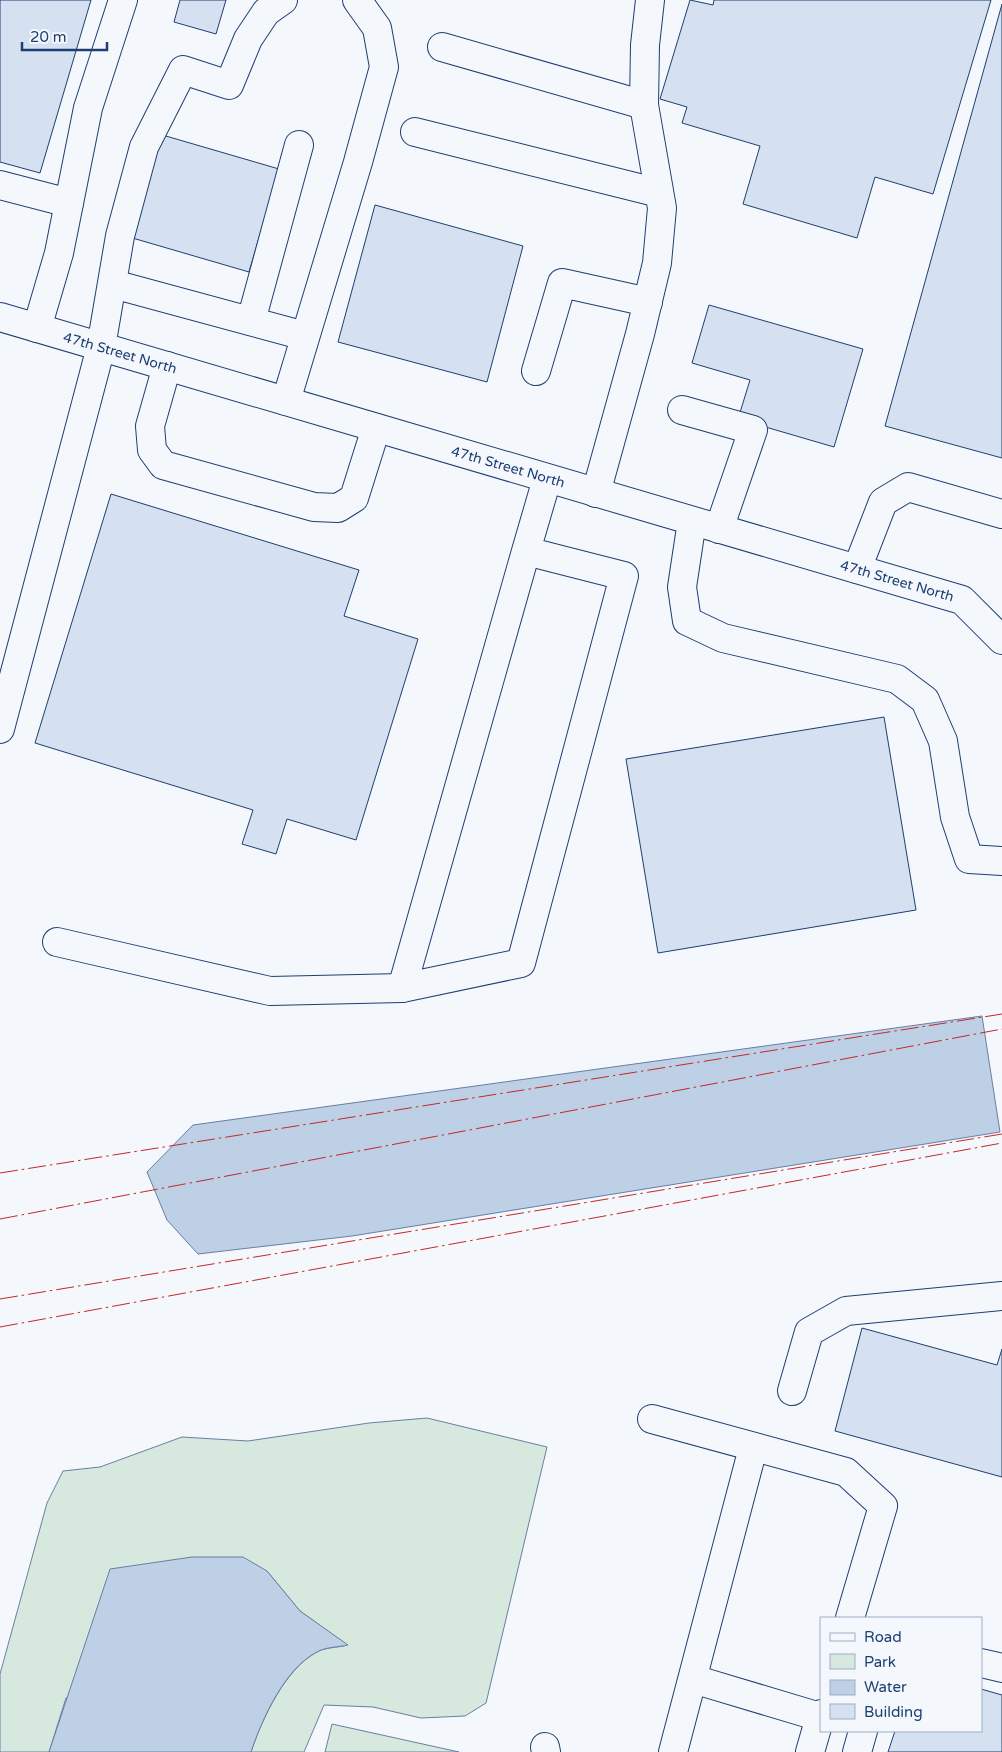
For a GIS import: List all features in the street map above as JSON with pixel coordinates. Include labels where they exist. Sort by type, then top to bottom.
[{"type":"street","points":[[37,328],[59,253],[88,108],[123,0]]},
{"type":"street","points":[[0,729],[101,347],[120,236],[144,147],[183,70],[229,85],[248,40],[266,12],[283,0]]},
{"type":"street","points":[[286,401],[358,162],[384,67],[377,28],[357,0]]},
{"type":"street","points":[[596,493],[657,263],[662,208],[644,105],[645,45],[650,0]]},
{"type":"street","points":[[442,47],[644,105]]},
{"type":"street","points":[[415,132],[659,194]]},
{"type":"street","points":[[251,321],[299,145]]},
{"type":"street","points":[[0,185],[69,203]]},
{"type":"street","points":[[536,371],[562,283],[648,302]]},
{"type":"street","points":[[113,284],[305,336]]},
{"type":"street","name":"47th Street North","points":[[0,317],[962,600],[1002,640]]},
{"type":"street","points":[[167,366],[150,426],[152,450],[163,465],[314,507],[338,508],[354,498],[376,428]]},
{"type":"street","points":[[682,410],[753,430],[719,529]]},
{"type":"street","points":[[402,988],[547,479]]},
{"type":"street","points":[[857,569],[883,502],[908,487],[1002,514]]},
{"type":"street","points":[[692,521],[682,587],[687,621],[723,638],[897,679],[925,700],[943,741],[955,817],[969,859],[1002,860]]},
{"type":"street","points":[[57,942],[270,991],[402,988],[521,963],[624,576],[526,551]]},
{"type":"street","points":[[792,1391],[809,1332],[846,1310],[1002,1296]]},
{"type":"street","points":[[652,1419],[846,1472],[883,1506],[850,1617]]},
{"type":"street","points":[[672,1752],[753,1448]]},
{"type":"street","points":[[982,1663],[1002,1668]]},
{"type":"street","points":[[693,1679],[820,1716],[810,1752]]},
{"type":"street","points":[[857,1752],[863,1732]]},
{"type":"green space","points":[[427,1418],[547,1447],[486,1703],[465,1716],[421,1718],[373,1707],[324,1705],[304,1752],[251,1752],[268,1710],[285,1682],[295,1670],[305,1660],[320,1650],[347,1645],[300,1611],[267,1571],[66,1698],[49,1752],[0,1752],[0,1674],[47,1503],[63,1471],[100,1467],[182,1437],[248,1441],[369,1423]]},
{"type":"green space","points":[[332,1724],[459,1752],[325,1752]]},
{"type":"water","points":[[982,1016],[1000,1132],[352,1236],[198,1254],[167,1220],[147,1172],[193,1125]]},
{"type":"water","points":[[192,1557],[243,1557],[267,1571],[300,1611],[348,1645],[320,1650],[305,1660],[295,1670],[285,1682],[268,1710],[251,1752],[49,1752],[110,1569]]},
{"type":"building","points":[[0,0],[91,0],[40,173],[0,162]]},
{"type":"building","points":[[180,0],[226,0],[216,34],[174,22]]},
{"type":"building","points":[[690,0],[713,5],[714,0],[991,0],[933,194],[875,177],[857,238],[743,204],[760,146],[682,123],[687,107],[660,99]]},
{"type":"building","points":[[1002,4],[1002,458],[885,426]]},
{"type":"building","points":[[159,134],[279,169],[249,272],[129,237]]},
{"type":"building","points":[[375,205],[523,246],[487,382],[338,342]]},
{"type":"building","points":[[709,305],[863,349],[834,447],[738,419],[750,380],[692,363]]},
{"type":"building","points":[[111,494],[359,570],[344,616],[418,639],[356,840],[287,819],[276,854],[242,844],[253,810],[35,743]]},
{"type":"building","points":[[884,717],[916,910],[658,953],[626,759]]},
{"type":"building","points":[[862,1328],[997,1365],[1002,1349],[1002,1477],[835,1431]]},
{"type":"building","points":[[982,1689],[1002,1695],[1002,1752],[888,1752],[895,1732],[982,1732]]},
{"type":"power","points":[[0,1173],[1002,1014]]},
{"type":"power","points":[[0,1219],[1002,1029]]},
{"type":"power","points":[[0,1299],[1002,1134]]},
{"type":"power","points":[[0,1327],[1002,1143]]}]
